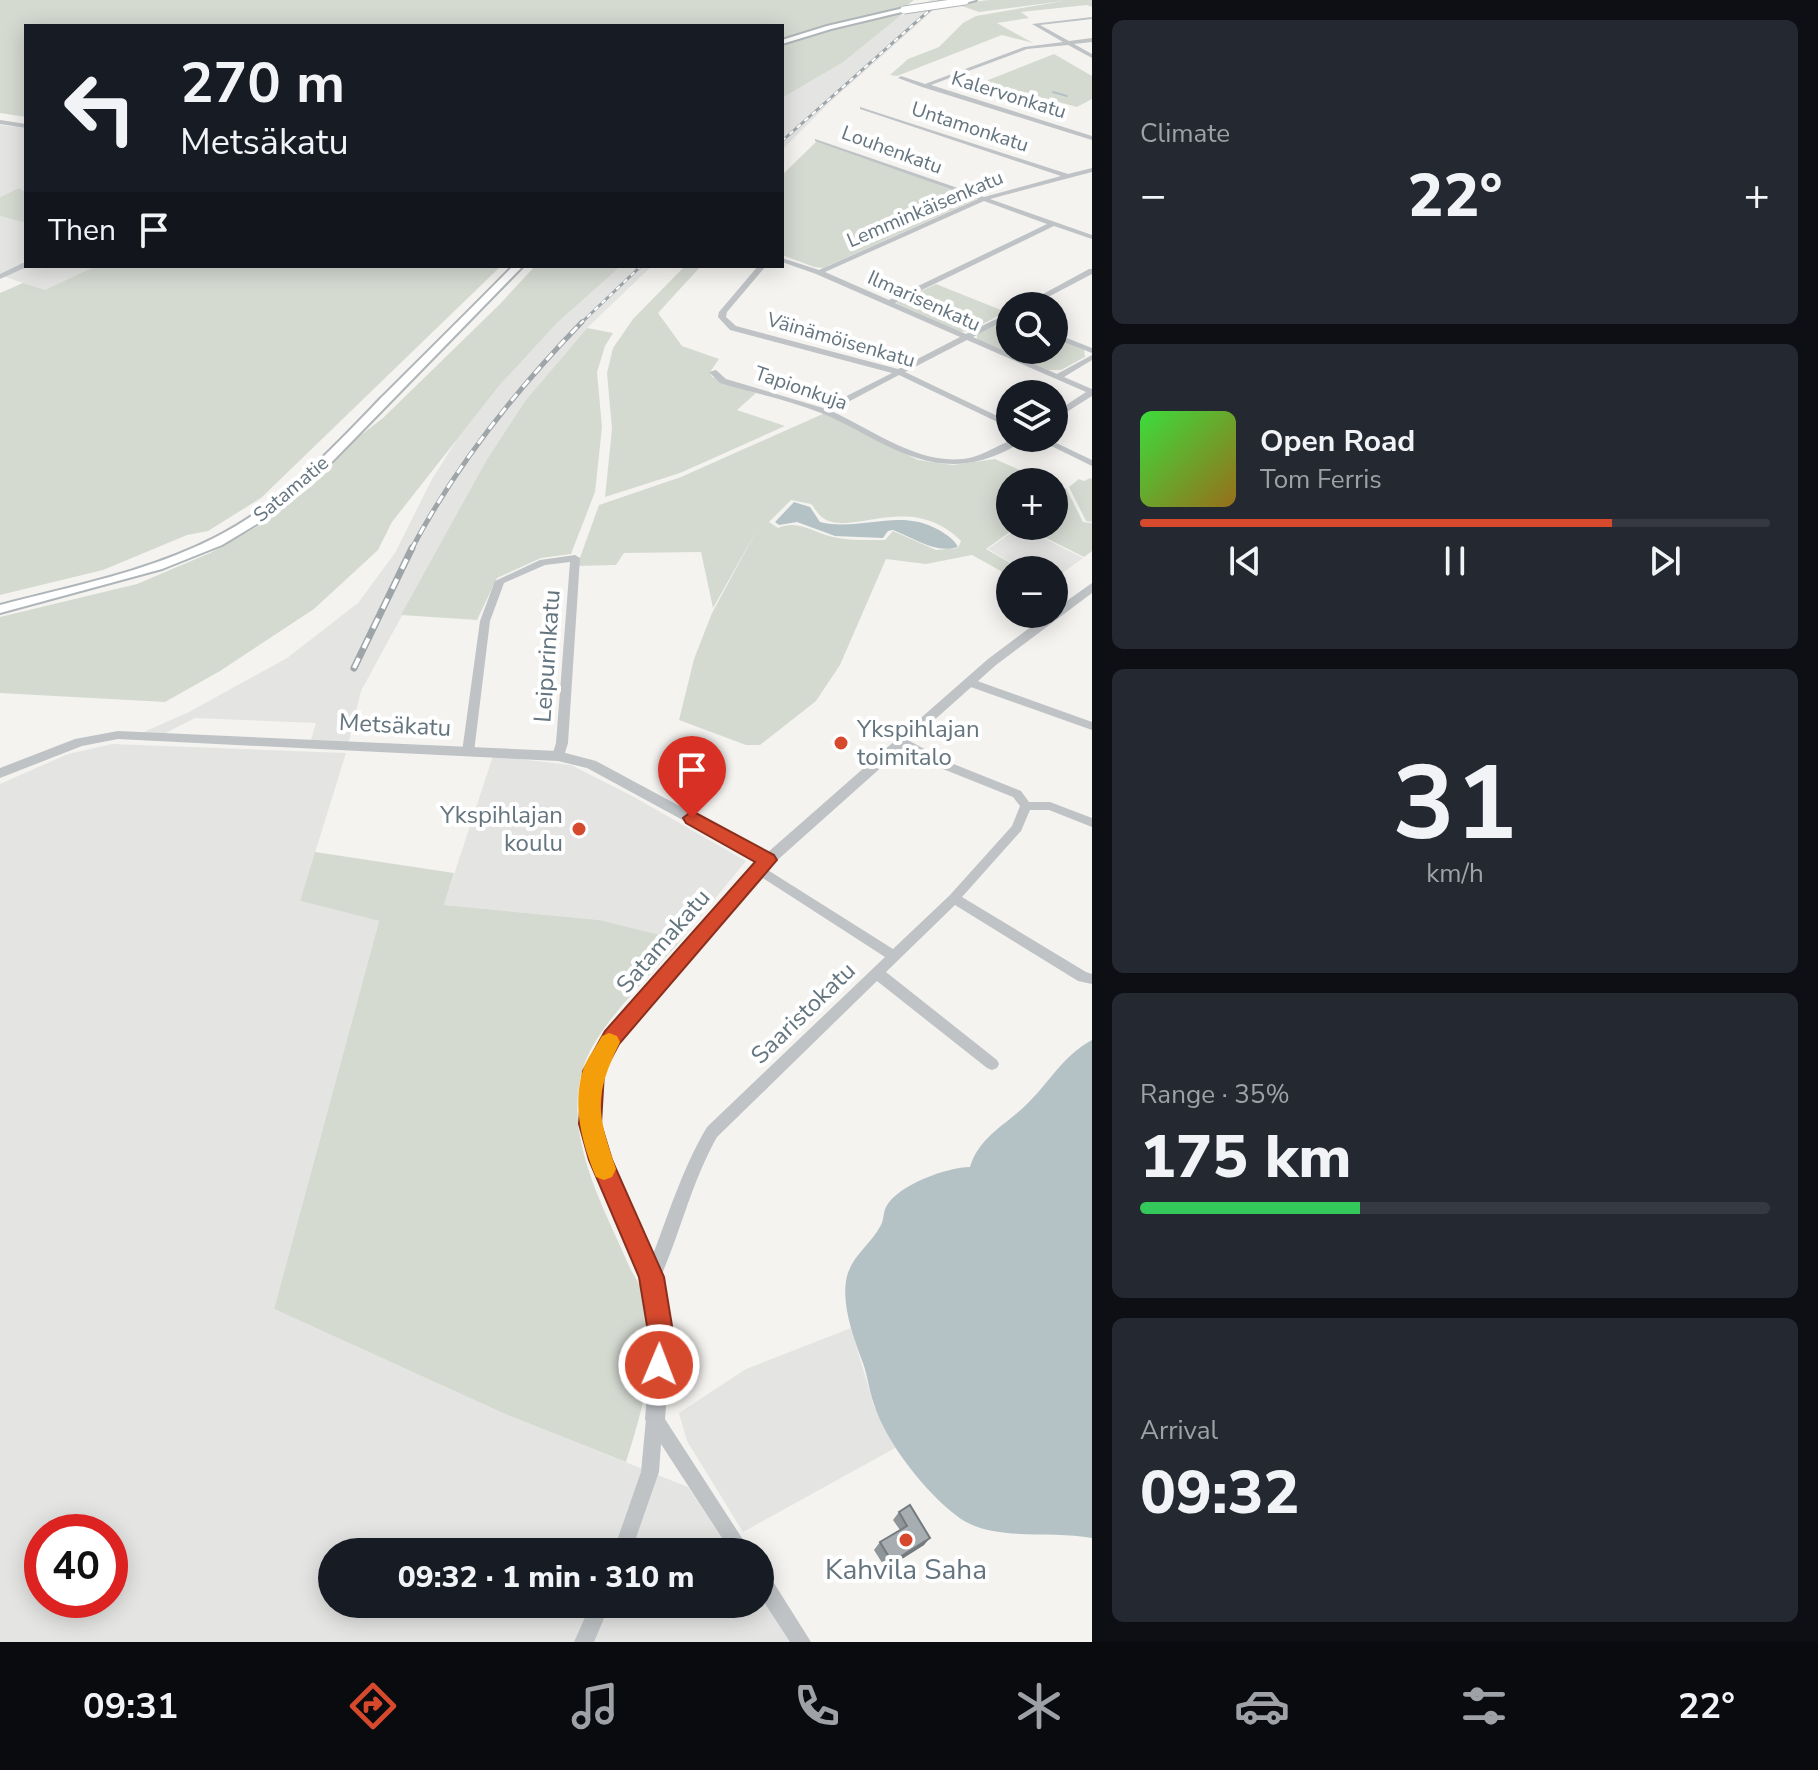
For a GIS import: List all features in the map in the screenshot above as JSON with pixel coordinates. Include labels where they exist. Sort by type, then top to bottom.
[{"type":"main road","points":[[784,41],[904,10],[973,0]]},
{"type":"main road","name":"Satamatie","points":[[0,609],[153,569],[224,537],[268,511],[311,476],[516,268]]},
{"type":"street","points":[[1092,18],[1035,24],[1092,56]]},
{"type":"street","name":"Kalervonkatu","points":[[924,86],[1026,48],[1092,40]]},
{"type":"street","points":[[901,78],[924,86]]},
{"type":"street","name":"Kalervonkatu","points":[[924,86],[1092,138]]},
{"type":"street","name":"Untamonkatu","points":[[862,108],[1068,176]]},
{"type":"street","points":[[0,122],[24,126]]},
{"type":"street","name":"Louhenkatu","points":[[817,140],[1092,237]]},
{"type":"street","name":"Lemminkäisenkatu","points":[[819,272],[982,199],[1026,184],[1092,170]]},
{"type":"street","points":[[889,303],[1052,224]]},
{"type":"street","name":"Ilmarisenkatu","points":[[784,260],[819,272],[1092,392]]},
{"type":"street","points":[[0,277],[24,266]]},
{"type":"street","name":"Väinämöisenkatu","points":[[760,268],[726,306],[722,317],[726,322],[741,331],[899,372],[996,418]]},
{"type":"street","points":[[1052,292],[1092,271]]},
{"type":"street","points":[[824,411],[996,322]]},
{"type":"street","points":[[1068,341],[1092,351]]},
{"type":"street","points":[[1057,377],[1092,357]]},
{"type":"street","name":"Tapionkuja","points":[[713,372],[723,381],[824,411],[923,459],[944,463],[982,459],[996,452]]},
{"type":"street","points":[[1068,408],[1092,392]]},
{"type":"street","points":[[1068,452],[1092,463]]},
{"type":"street","name":"Leipurinkatu","points":[[468,752],[485,621],[500,581],[543,562],[575,558],[562,743],[558,756]]},
{"type":"street","name":"Satamakatu","points":[[655,1419],[661,1338],[652,1277],[600,1160],[590,1124],[594,1071],[612,1037],[763,865],[969,682],[1092,587]]},
{"type":"street","points":[[969,682],[1092,726]]},
{"type":"street","name":"Metsäkatu","points":[[0,773],[80,742],[118,735],[576,758],[604,770],[763,865],[894,956]]},
{"type":"street","points":[[902,741],[947,766],[1017,794],[1024,799],[1026,806],[1050,806],[1092,823]]},
{"type":"street","name":"Saaristokatu","points":[[652,1277],[667,1248],[696,1157],[712,1132],[954,898],[1017,828],[1026,806]]},
{"type":"street","points":[[954,898],[1088,978]]},
{"type":"street","points":[[877,973],[992,1064]]},
{"type":"street","points":[[627,1538],[650,1472],[655,1419]]},
{"type":"street","points":[[655,1419],[733,1538]]},
{"type":"street","points":[[774,1601],[801,1642]]},
{"type":"street","points":[[584,1642],[595,1618]]},
{"type":"shaded area","points":[[0,0],[914,0],[902,9],[858,18],[784,40],[784,24],[24,24],[24,117],[0,113]]},
{"type":"shaded area","points":[[931,0],[945,0],[829,103],[784,148],[784,97],[842,63],[889,22]]},
{"type":"shaded area","points":[[989,0],[1092,0],[1092,7],[1021,12],[1029,18],[997,23],[1033,43],[1002,35],[897,76],[890,75],[908,59],[939,47],[963,23],[976,16],[1063,1],[979,12],[956,4]]},
{"type":"shaded area","points":[[906,11],[842,63],[784,97],[784,45],[822,32]]},
{"type":"shaded area","points":[[1054,54],[1092,76],[1092,99],[1077,107],[1044,98],[1030,104],[973,86]]},
{"type":"shaded area","points":[[0,125],[24,128],[24,191],[19,188],[0,197]]},
{"type":"shaded area","points":[[817,141],[977,199],[823,268],[814,267],[784,256],[784,173]]},
{"type":"shaded area","points":[[19,188],[24,191],[24,222],[0,216],[0,197]]},
{"type":"shaded area","points":[[0,216],[24,222],[24,268],[92,268],[45,291],[0,275]]},
{"type":"shaded area","points":[[92,268],[499,268],[261,498],[208,531],[187,535],[103,570],[0,595],[0,293],[23,283],[45,290]]},
{"type":"shaded area","points":[[533,268],[619,268],[557,323],[499,386],[392,522],[378,550],[314,609],[220,671],[165,702],[0,693],[0,617],[137,584],[210,553],[262,524],[312,486],[357,438],[383,418]]},
{"type":"shaded area","points":[[619,268],[650,268],[587,328],[525,401],[486,461],[361,691],[348,745],[310,743],[316,723],[195,718],[160,736],[137,735],[189,712],[287,658],[358,603],[395,553],[432,479],[458,438],[499,386],[557,323]]},
{"type":"shaded area","points":[[683,268],[699,268],[658,313],[682,346],[719,359],[710,372],[712,377],[756,393],[737,410],[785,426],[680,473],[605,497],[612,429],[607,373],[613,348],[633,319]]},
{"type":"shaded area","points":[[936,284],[996,308],[996,317],[969,331],[960,332],[896,303]]},
{"type":"shaded area","points":[[996,324],[996,347],[977,339],[977,334]]},
{"type":"shaded area","points":[[587,328],[613,333],[605,346],[597,372],[602,427],[595,492],[571,554],[541,558],[497,578],[477,620],[401,615],[486,461],[525,401]]},
{"type":"shaded area","points":[[1068,343],[1084,349],[1085,357],[1061,370],[1048,370],[1034,364],[1068,364]]},
{"type":"shaded area","points":[[825,413],[918,460],[953,465],[995,459],[1015,468],[996,468],[996,540],[999,540],[986,549],[998,556],[996,568],[972,555],[926,564],[886,559],[840,665],[816,701],[760,745],[746,745],[679,720],[694,659],[712,613],[758,528],[713,608],[701,552],[624,553],[616,565],[577,566],[599,505],[681,477]],"holes":[[[791,500],[811,504],[821,517],[835,523],[903,517],[922,519],[942,526],[961,541],[958,548],[936,550],[893,531],[885,540],[852,540],[793,525],[778,528],[769,522]]]},
{"type":"shaded area","points":[[1090,478],[1092,522],[1086,521],[1069,487],[1079,479],[1084,481]]},
{"type":"shaded area","points":[[1068,492],[1083,522],[1092,523],[1092,551],[1084,557],[1050,540],[1068,540]]},
{"type":"shaded area","points":[[794,502],[810,507],[820,522],[851,524],[909,520],[924,523],[947,535],[958,547],[933,547],[893,530],[883,538],[835,536],[797,522],[779,525],[775,522]]},
{"type":"shaded area","points":[[1001,540],[1048,540],[1083,558],[1068,569],[1068,556],[1000,556],[988,549]]},
{"type":"shaded area","points":[[112,744],[346,753],[300,901],[379,921],[274,1309],[505,1414],[688,1487],[722,1538],[318,1538],[318,1618],[774,1616],[791,1642],[0,1642],[0,784],[68,754]]},
{"type":"shaded area","name":"Ykspihlajan koulu","points":[[493,756],[571,765],[746,861],[681,940],[600,920],[444,905]]},
{"type":"shaded area","points":[[315,852],[454,873],[444,905],[600,920],[681,940],[601,1033],[584,1065],[578,1091],[581,1143],[588,1169],[608,1220],[645,1296],[650,1320],[647,1382],[626,1462],[505,1414],[274,1309],[379,921],[300,901]]},
{"type":"shaded area","points":[[1092,1040],[1092,1538],[991,1531],[961,1519],[935,1497],[910,1468],[888,1435],[872,1399],[850,1323],[846,1281],[856,1258],[881,1225],[885,1209],[892,1199],[924,1179],[970,1167],[987,1138],[1029,1102],[1073,1053]]},
{"type":"shaded area","points":[[851,1328],[874,1406],[897,1447],[743,1532],[687,1441],[679,1413],[746,1369]]},
{"type":"building","name":"Kahvila Saha","points":[[910,1505],[930,1538],[892,1562],[880,1542],[907,1526],[899,1512]]},
{"type":"waterway","points":[[1053,92],[1067,96]]},
{"type":"railway","points":[[784,139],[941,0]]},
{"type":"railway","points":[[581,323],[639,268]]},
{"type":"railway","points":[[411,550],[447,488],[488,430],[581,323]]},
{"type":"railway","points":[[354,668],[411,550]]},
{"type":"slow traffic","points":[[604,1169],[590,1124],[590,1100],[594,1071],[609,1042]]},
{"type":"place","name":"Ykspihlajan toimitalo","points":[[841,743]]},
{"type":"place","name":"Ykspihlajan koulu","points":[[579,829]]},
{"type":"place","name":"Kahvila Saha","points":[[906,1540]]},
{"type":"route","points":[[659,1365],[661,1338],[652,1277],[600,1160],[590,1124],[590,1100],[594,1071],[612,1037],[768,860],[692,818]]}]
